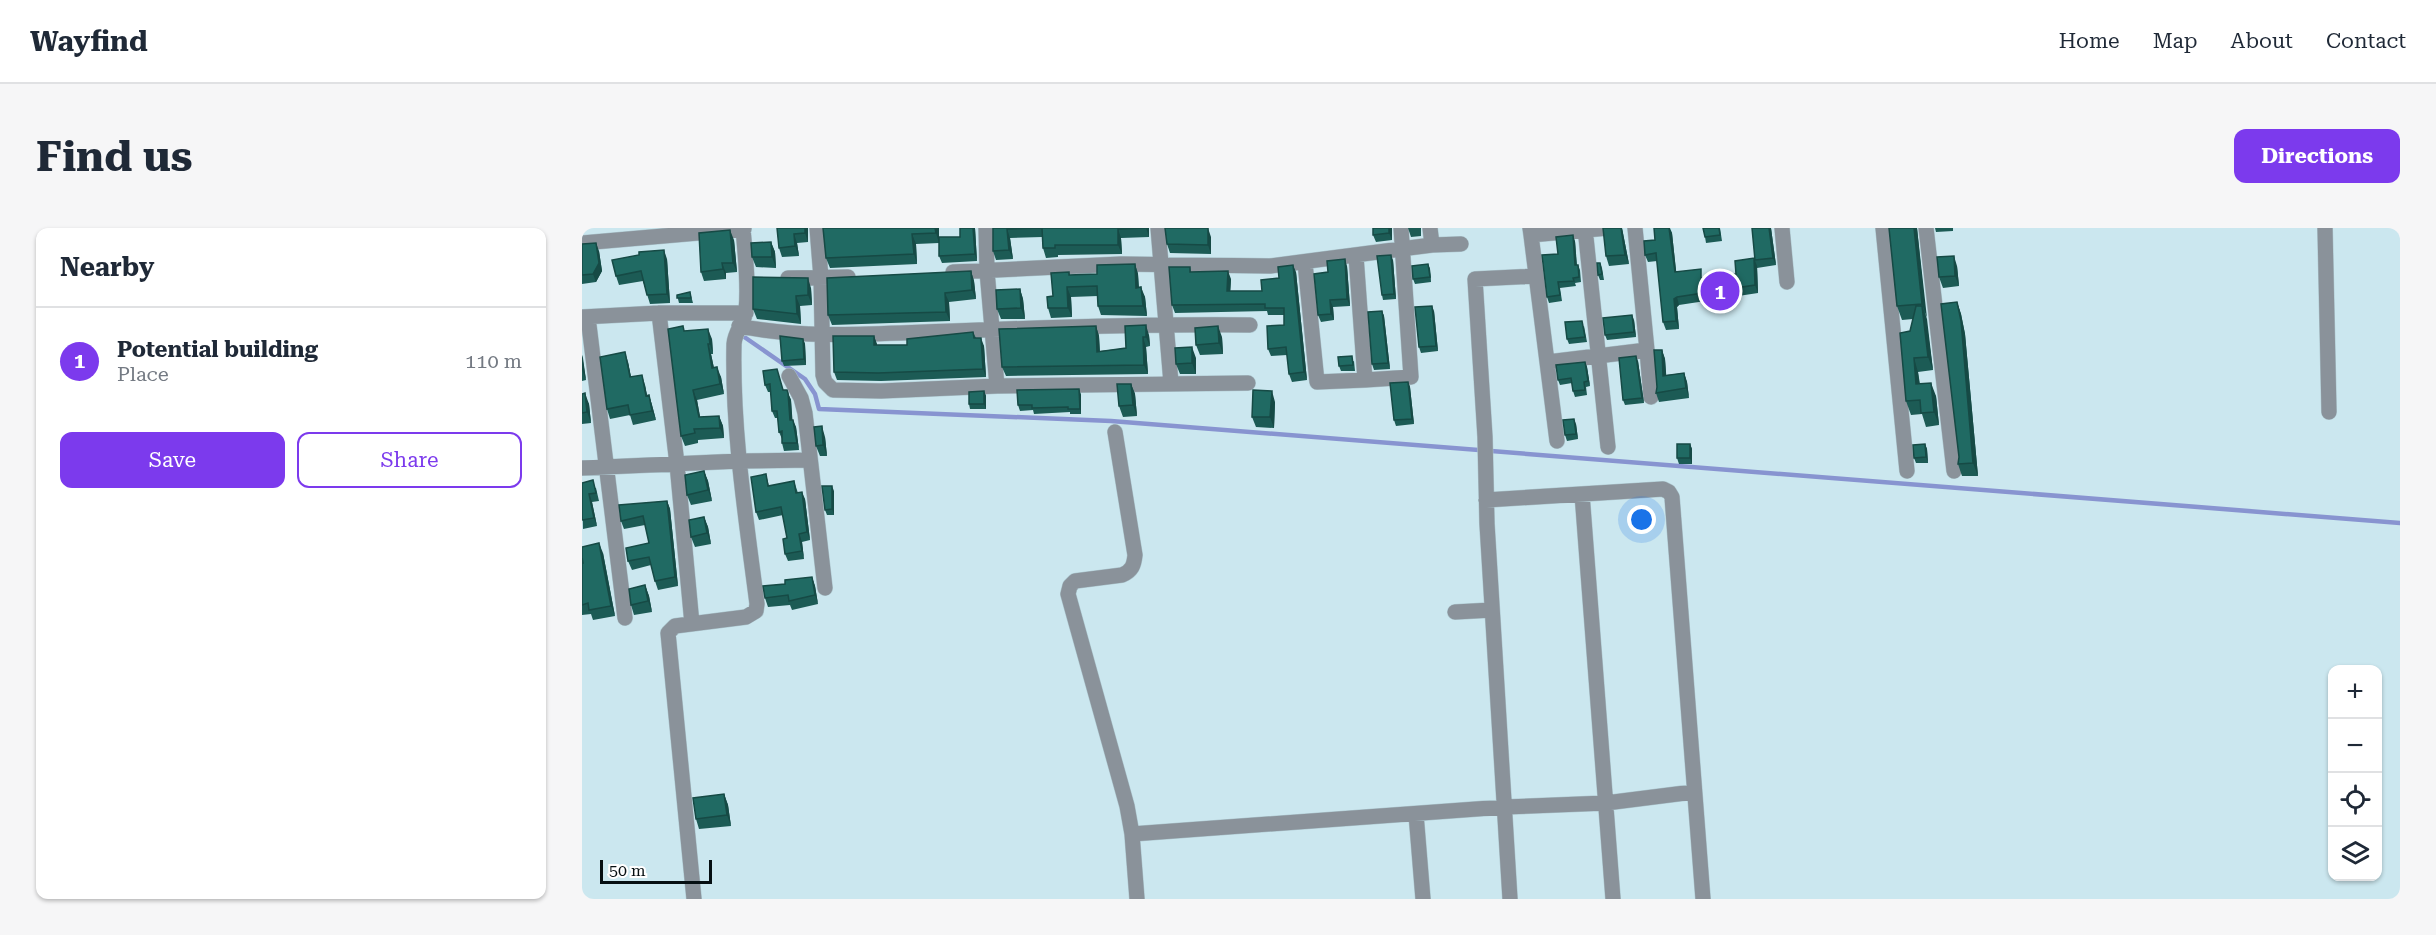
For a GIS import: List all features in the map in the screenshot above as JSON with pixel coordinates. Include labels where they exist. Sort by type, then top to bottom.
[{"type":"street","points":[[817,228],[821,278],[823,375],[825,382],[832,390],[881,391],[997,386],[1248,383]]},
{"type":"street","points":[[986,228],[987,271],[997,386]]},
{"type":"street","points":[[1158,228],[1171,383]]},
{"type":"street","points":[[1305,263],[1317,382],[1411,377],[1401,228]]},
{"type":"street","points":[[1430,228],[1432,245]]},
{"type":"street","points":[[1557,441],[1531,231],[1608,228]]},
{"type":"street","points":[[1635,228],[1651,397]]},
{"type":"street","points":[[1782,228],[1787,282]]},
{"type":"street","points":[[1883,228],[1907,471]]},
{"type":"street","points":[[1926,228],[1954,471]]},
{"type":"street","points":[[2325,228],[2329,412]]},
{"type":"street","points":[[582,243],[743,229],[757,278],[734,341],[740,460],[756,611],[746,617],[675,626],[668,633],[694,899]]},
{"type":"street","points":[[1585,229],[1608,447]]},
{"type":"street","points":[[940,273],[1120,264],[1270,266],[1432,245],[1461,244]]},
{"type":"street","points":[[1356,256],[1365,380]]},
{"type":"street","points":[[757,278],[868,276]]},
{"type":"street","points":[[1510,899],[1475,279],[1535,276]]},
{"type":"street","points":[[626,618],[608,467],[585,317],[659,313],[742,320],[770,332],[823,336],[1167,324],[1250,325]]},
{"type":"street","points":[[659,313],[677,464],[692,624]]},
{"type":"street","points":[[1548,362],[1647,350]]},
{"type":"street","points":[[789,376],[803,404],[825,588]]},
{"type":"street","points":[[1115,432],[1135,555],[1134,565],[1129,572],[1122,574],[1076,581],[1070,586],[1068,594],[1127,806],[1132,834],[1137,899]]},
{"type":"street","points":[[582,468],[740,460],[810,460]]},
{"type":"street","points":[[1486,500],[1663,489],[1672,497],[1703,899]]},
{"type":"street","points":[[1582,494],[1613,899]]},
{"type":"street","points":[[1455,612],[1492,610]]},
{"type":"street","points":[[1132,834],[1504,807],[1606,802],[1693,792]]},
{"type":"street","points":[[1416,814],[1423,899]]},
{"type":"building","points":[[777,228],[805,228],[805,233],[794,234],[795,246],[779,248]]},
{"type":"building","points":[[823,228],[935,228],[936,233],[912,234],[914,254],[826,258]]},
{"type":"building","points":[[960,228],[973,228],[975,254],[939,256],[939,237],[960,237]]},
{"type":"building","points":[[993,228],[1042,228],[1007,229],[1009,250],[993,251]]},
{"type":"building","points":[[1042,228],[1146,228],[1118,229],[1118,245],[1055,245],[1055,248],[1043,248]]},
{"type":"building","points":[[1165,228],[1208,228],[1208,245],[1167,244]]},
{"type":"building","points":[[1373,228],[1389,228],[1389,233],[1373,235]]},
{"type":"building","points":[[1603,228],[1621,228],[1625,255],[1606,256]]},
{"type":"building","points":[[1654,228],[1669,228],[1675,272],[1701,269],[1701,278],[1736,274],[1735,261],[1754,258],[1755,285],[1677,297],[1674,299],[1676,321],[1663,322],[1656,253],[1645,255],[1644,241],[1655,240]]},
{"type":"building","points":[[1703,228],[1719,228],[1720,235],[1705,237]]},
{"type":"building","points":[[1752,228],[1769,228],[1773,258],[1755,260]]},
{"type":"building","points":[[1889,228],[1914,228],[1922,304],[1897,306]]},
{"type":"building","points":[[730,230],[733,263],[722,263],[723,269],[701,272],[699,233]]},
{"type":"building","points":[[1573,235],[1575,265],[1578,265],[1579,277],[1573,278],[1574,281],[1558,282],[1560,295],[1547,297],[1542,255],[1558,254],[1556,237]]},
{"type":"building","points":[[771,242],[772,257],[752,257],[751,243]]},
{"type":"building","points":[[596,243],[599,263],[593,274],[582,275],[582,244]]},
{"type":"building","points":[[664,250],[667,294],[647,295],[641,271],[616,276],[612,260],[639,255],[639,252]]},
{"type":"building","points":[[1391,255],[1394,294],[1382,295],[1377,256]]},
{"type":"building","points":[[1954,256],[1955,276],[1939,277],[1937,257]]},
{"type":"building","points":[[1345,259],[1347,299],[1330,300],[1331,314],[1318,315],[1314,274],[1328,272],[1327,261]]},
{"type":"building","points":[[1597,263],[1600,263],[1602,274],[1598,275]]},
{"type":"building","points":[[1135,264],[1136,288],[1141,287],[1143,306],[1098,306],[1097,286],[1067,287],[1068,308],[1048,308],[1047,297],[1053,296],[1051,273],[1097,274],[1097,265]]},
{"type":"building","points":[[1428,264],[1430,277],[1413,279],[1412,266]]},
{"type":"building","points":[[1293,265],[1304,372],[1289,374],[1286,347],[1268,349],[1267,326],[1284,325],[1284,308],[1265,308],[1265,304],[1172,305],[1169,267],[1190,267],[1190,272],[1228,271],[1227,291],[1262,291],[1261,280],[1279,278],[1278,267]]},
{"type":"building","points":[[971,271],[972,290],[945,293],[946,312],[828,315],[827,278]]},
{"type":"building","points":[[753,277],[808,278],[808,295],[796,296],[797,314],[753,309]]},
{"type":"building","points":[[1020,289],[1021,308],[997,309],[996,290]]},
{"type":"building","points":[[690,292],[691,298],[677,298],[677,295]]},
{"type":"building","points":[[1957,302],[1961,321],[1973,463],[1958,464],[1941,304]]},
{"type":"building","points":[[1432,306],[1436,346],[1419,347],[1415,307]]},
{"type":"building","points":[[1916,306],[1922,306],[1928,357],[1914,358],[1916,384],[1931,383],[1934,412],[1921,413],[1920,400],[1906,401],[1900,333],[1910,331]]},
{"type":"building","points":[[1382,311],[1388,363],[1372,364],[1368,312]]},
{"type":"building","points":[[1632,315],[1634,332],[1605,335],[1603,318]]},
{"type":"building","points":[[1582,321],[1585,337],[1567,339],[1565,322]]},
{"type":"building","points":[[1146,325],[1146,337],[1143,337],[1144,365],[1002,367],[999,329],[1096,326],[1097,352],[1126,348],[1125,326]]},
{"type":"building","points":[[683,326],[684,331],[708,329],[712,368],[717,367],[720,384],[693,390],[699,417],[719,416],[720,428],[694,429],[695,433],[681,436],[668,329]]},
{"type":"building","points":[[1218,326],[1219,343],[1196,345],[1195,328]]},
{"type":"building","points":[[973,332],[974,338],[981,338],[983,369],[878,373],[834,372],[833,336],[874,336],[874,345],[907,345],[907,339]]},
{"type":"building","points":[[780,336],[803,339],[804,359],[782,361]]},
{"type":"building","points":[[1192,347],[1192,363],[1176,364],[1175,348]]},
{"type":"building","points":[[1654,350],[1662,350],[1663,376],[1684,373],[1686,388],[1656,393]]},
{"type":"building","points":[[625,352],[630,377],[642,375],[652,411],[630,415],[628,405],[607,409],[600,357]]},
{"type":"building","points":[[1352,356],[1353,365],[1339,366],[1338,357]]},
{"type":"building","points":[[1636,356],[1642,398],[1623,400],[1619,358]]},
{"type":"building","points":[[1585,362],[1588,381],[1584,382],[1585,390],[1573,391],[1571,378],[1558,380],[1556,365]]},
{"type":"building","points":[[777,369],[783,390],[787,390],[788,393],[790,420],[793,420],[797,443],[782,443],[782,431],[779,432],[777,411],[772,411],[770,384],[765,385],[763,371]]},
{"type":"building","points":[[1408,382],[1412,419],[1394,420],[1390,383]]},
{"type":"building","points":[[1117,384],[1131,384],[1133,405],[1119,406]]},
{"type":"building","points":[[1079,389],[1080,409],[1032,408],[1032,405],[1018,405],[1017,390]]},
{"type":"building","points":[[1253,390],[1272,391],[1270,417],[1252,417]]},
{"type":"building","points":[[984,391],[984,404],[969,404],[969,392]]},
{"type":"building","points":[[585,393],[587,412],[582,413],[582,394]]},
{"type":"building","points":[[1574,419],[1576,434],[1565,435],[1563,420]]},
{"type":"building","points":[[822,426],[823,445],[816,446],[814,427]]},
{"type":"building","points":[[1677,444],[1690,444],[1690,458],[1677,458]]},
{"type":"building","points":[[1925,444],[1926,457],[1914,458],[1913,445]]},
{"type":"building","points":[[704,471],[708,490],[687,495],[685,475]]},
{"type":"building","points":[[766,474],[768,486],[794,481],[796,493],[802,492],[807,532],[799,534],[802,551],[785,554],[783,539],[787,538],[781,507],[756,512],[751,477]]},
{"type":"building","points":[[593,480],[596,493],[589,494],[594,518],[582,520],[582,483]]},
{"type":"building","points":[[822,486],[832,486],[832,509],[825,510]]},
{"type":"building","points":[[667,501],[675,577],[655,581],[649,557],[628,561],[626,548],[649,543],[643,516],[621,521],[619,505]]},
{"type":"building","points":[[704,517],[707,533],[691,537],[689,520]]},
{"type":"building","points":[[599,543],[611,606],[589,610],[588,603],[582,605],[582,547]]},
{"type":"building","points":[[812,577],[815,595],[789,601],[788,595],[765,598],[763,586],[785,584],[785,580]]},
{"type":"building","points":[[645,585],[648,601],[631,605],[629,589]]},
{"type":"building","points":[[724,794],[727,815],[696,819],[693,798]]},
{"type":"waterway","points":[[740,334],[805,379],[815,394],[819,409],[1111,421],[2400,523]]},
{"type":"place","name":"Potential building","points":[[1720,291]]}]
